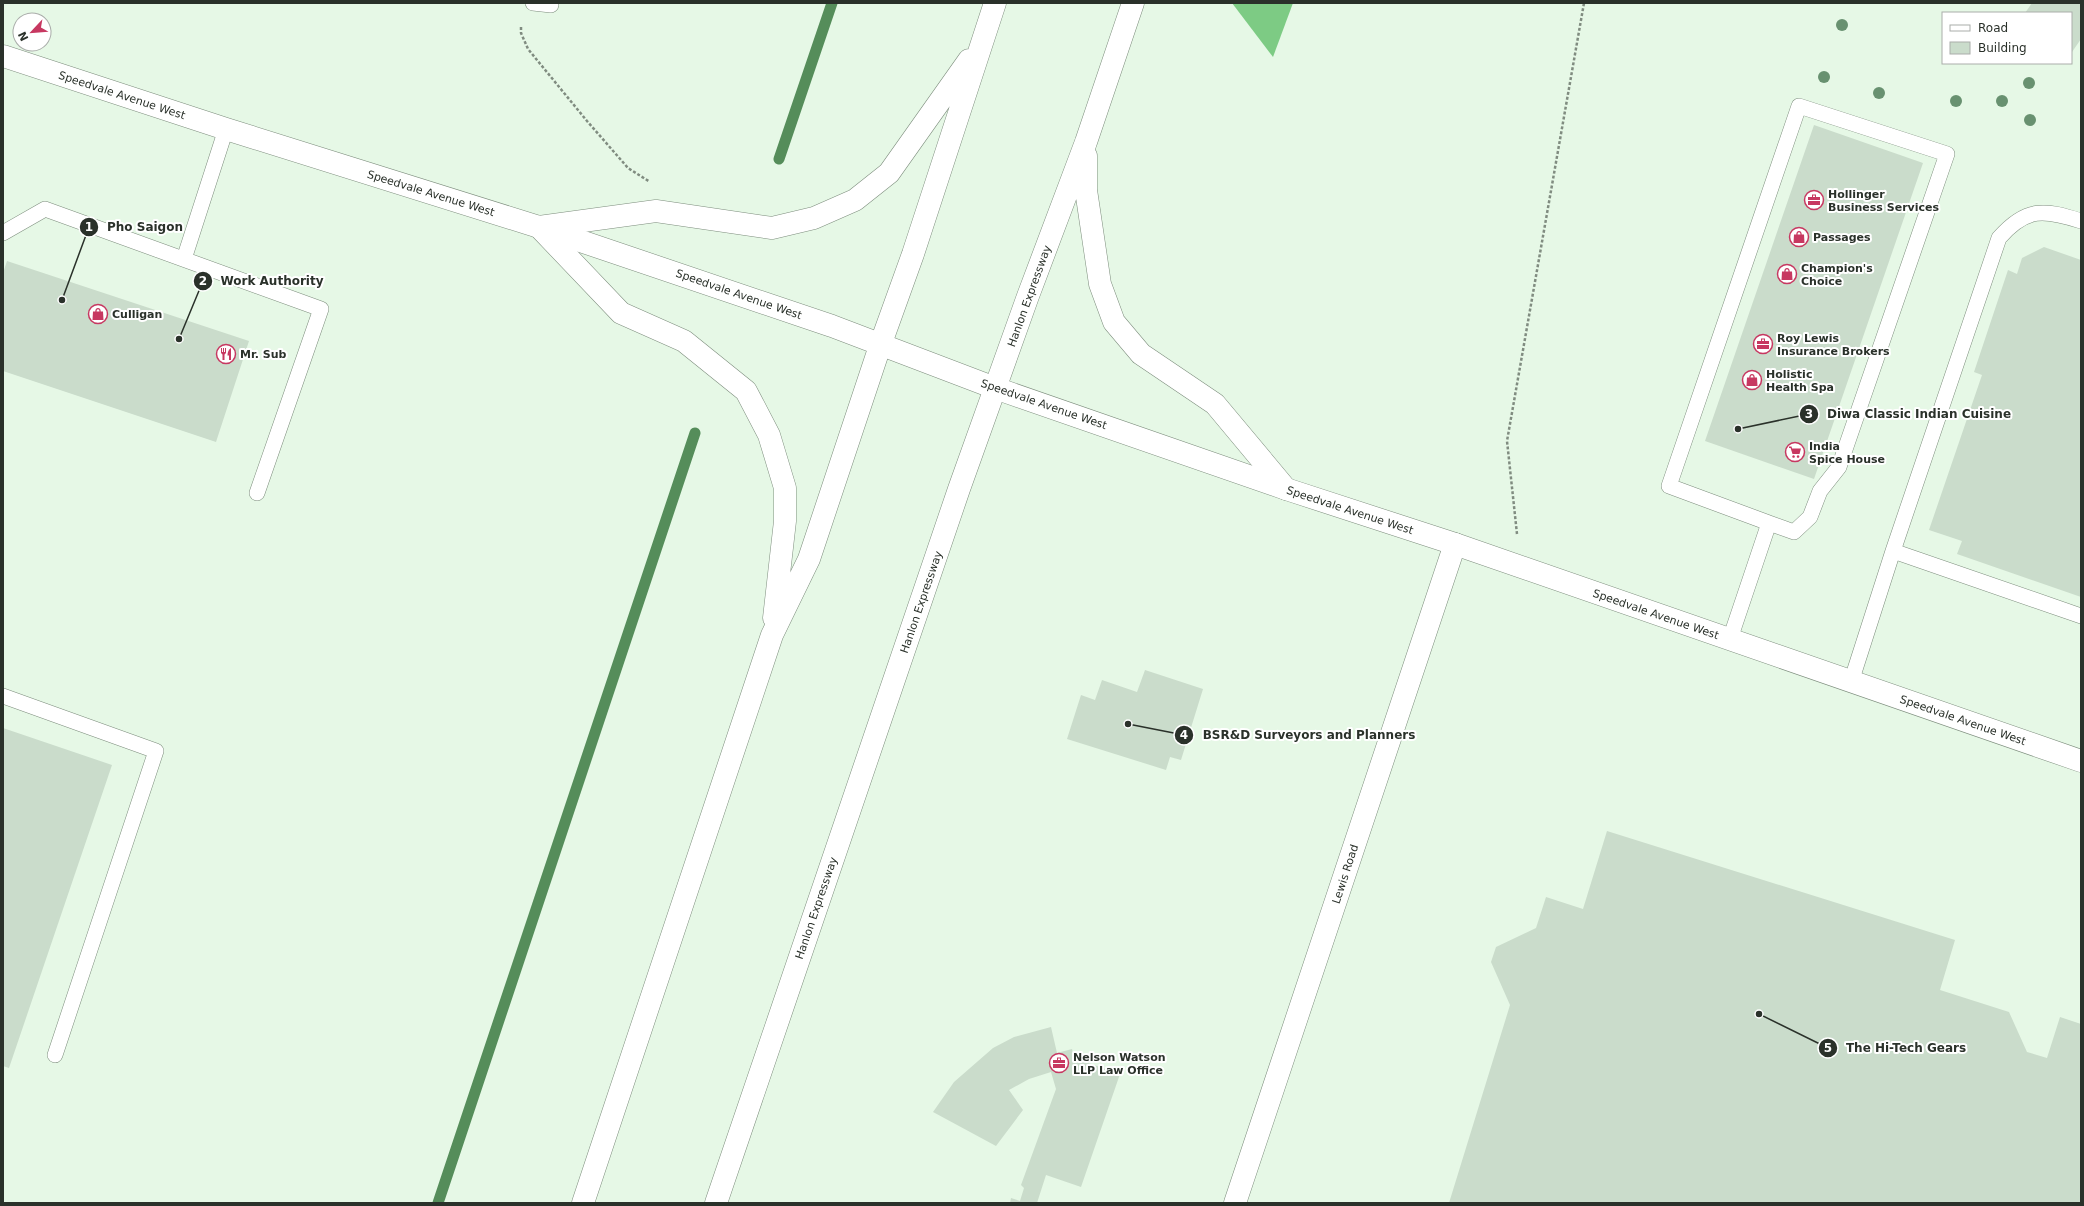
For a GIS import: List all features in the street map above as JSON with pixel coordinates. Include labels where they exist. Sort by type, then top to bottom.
[{"type":"main road","points":[[583,1203],[772,635],[809,559],[881,343],[913,254],[995,3]]},
{"type":"main road","name":"Hanlon Expressway","points":[[716,1203],[995,388],[1086,142],[1133,3]]},
{"type":"main road","points":[[539,227],[656,211],[772,228],[814,218],[855,200],[889,173],[982,41]]},
{"type":"main road","name":"Speedvale Avenue West","points":[[3,56],[226,129],[539,227],[881,343],[995,388],[1286,489],[1455,544],[2081,761]]},
{"type":"main road","points":[[1086,142],[1086,190],[1091,228],[1100,284],[1114,322],[1141,354],[1215,404],[1286,489]]},
{"type":"main road","points":[[539,227],[621,313],[684,341],[746,392],[769,434],[785,488],[785,521],[772,635]]},
{"type":"main road","name":"Lewis Road","points":[[1235,1203],[1455,544]]},
{"type":"lane","points":[[534,3],[552,5]]},
{"type":"lane","points":[[1799,106],[1947,154],[1839,467],[1820,491],[1810,517],[1794,532],[1769,523],[1669,486],[1799,106]]},
{"type":"lane","points":[[184,259],[226,129]]},
{"type":"lane","points":[[3,233],[45,209],[321,309],[257,493]]},
{"type":"lane","points":[[1851,682],[1893,551],[1999,238],[2012,223],[2027,215],[2047,212],[2081,221]]},
{"type":"lane","points":[[1730,640],[1769,523]]},
{"type":"lane","points":[[1893,551],[2081,616]]},
{"type":"lane","points":[[3,696],[156,751],[54,1055]]},
{"type":"path","points":[[1520,567],[1507,441],[1584,3]]},
{"type":"path","points":[[522,25],[521,32],[528,49],[587,121],[628,168],[653,183]]},
{"type":"green space","points":[[1232,3],[1293,3],[1273,57]]},
{"type":"building","points":[[2032,3],[2081,3],[2081,39],[2072,52],[2072,12],[2026,12]]},
{"type":"building","points":[[1814,125],[1923,163],[1814,479],[1705,441]]},
{"type":"building","points":[[2044,247],[2081,260],[2081,597],[1957,554],[1962,541],[1929,530],[1982,375],[1974,372],[2008,270],[2017,274],[2022,258]]},
{"type":"building","points":[[7,261],[249,341],[216,442],[3,371],[3,273]]},
{"type":"building","points":[[1145,670],[1203,689],[1181,760],[1170,757],[1166,770],[1067,739],[1081,695],[1095,700],[1102,680],[1137,692]]},
{"type":"building","points":[[3,728],[112,765],[9,1068],[3,1066]]},
{"type":"building","points":[[1607,831],[1955,940],[1940,990],[2009,1012],[2027,1052],[2047,1058],[2060,1017],[2081,1024],[2081,1203],[1449,1203],[1510,1005],[1491,962],[1496,947],[1536,928],[1546,897],[1583,909]]},
{"type":"building","points":[[1051,1027],[1057,1053],[1072,1049],[1074,1058],[1120,1074],[1081,1187],[1046,1175],[1037,1203],[1010,1203],[1011,1198],[1020,1201],[1024,1188],[1021,1185],[1056,1089],[1051,1072],[1029,1079],[1009,1090],[1023,1110],[996,1146],[933,1112],[954,1082],[993,1048],[1014,1037]]},
{"type":"waterway","points":[[779,159],[832,3]]},
{"type":"waterway","points":[[438,1203],[695,433]]},
{"type":"place","name":"Hollinger Business Services","points":[[1814,200]]},
{"type":"place","name":"Passages","points":[[1799,237]]},
{"type":"place","name":"Champion's Choice","points":[[1787,274]]},
{"type":"place","name":"Pho Saigon","points":[[62,300]]},
{"type":"place","name":"Culligan","points":[[98,314]]},
{"type":"place","name":"Work Authority","points":[[179,339]]},
{"type":"place","name":"Roy Lewis Insurance Brokers","points":[[1763,344]]},
{"type":"place","name":"Mr. Sub","points":[[226,354]]},
{"type":"place","name":"Holistic Health Spa","points":[[1752,380]]},
{"type":"place","name":"Diwa Classic Indian Cuisine","points":[[1738,429]]},
{"type":"place","name":"India Spice House","points":[[1795,452]]},
{"type":"place","name":"BSR&D Surveyors and Planners","points":[[1128,724]]},
{"type":"place","name":"The Hi-Tech Gears","points":[[1759,1014]]},
{"type":"place","name":"Nelson Watson LLP Law Office","points":[[1059,1063]]}]
